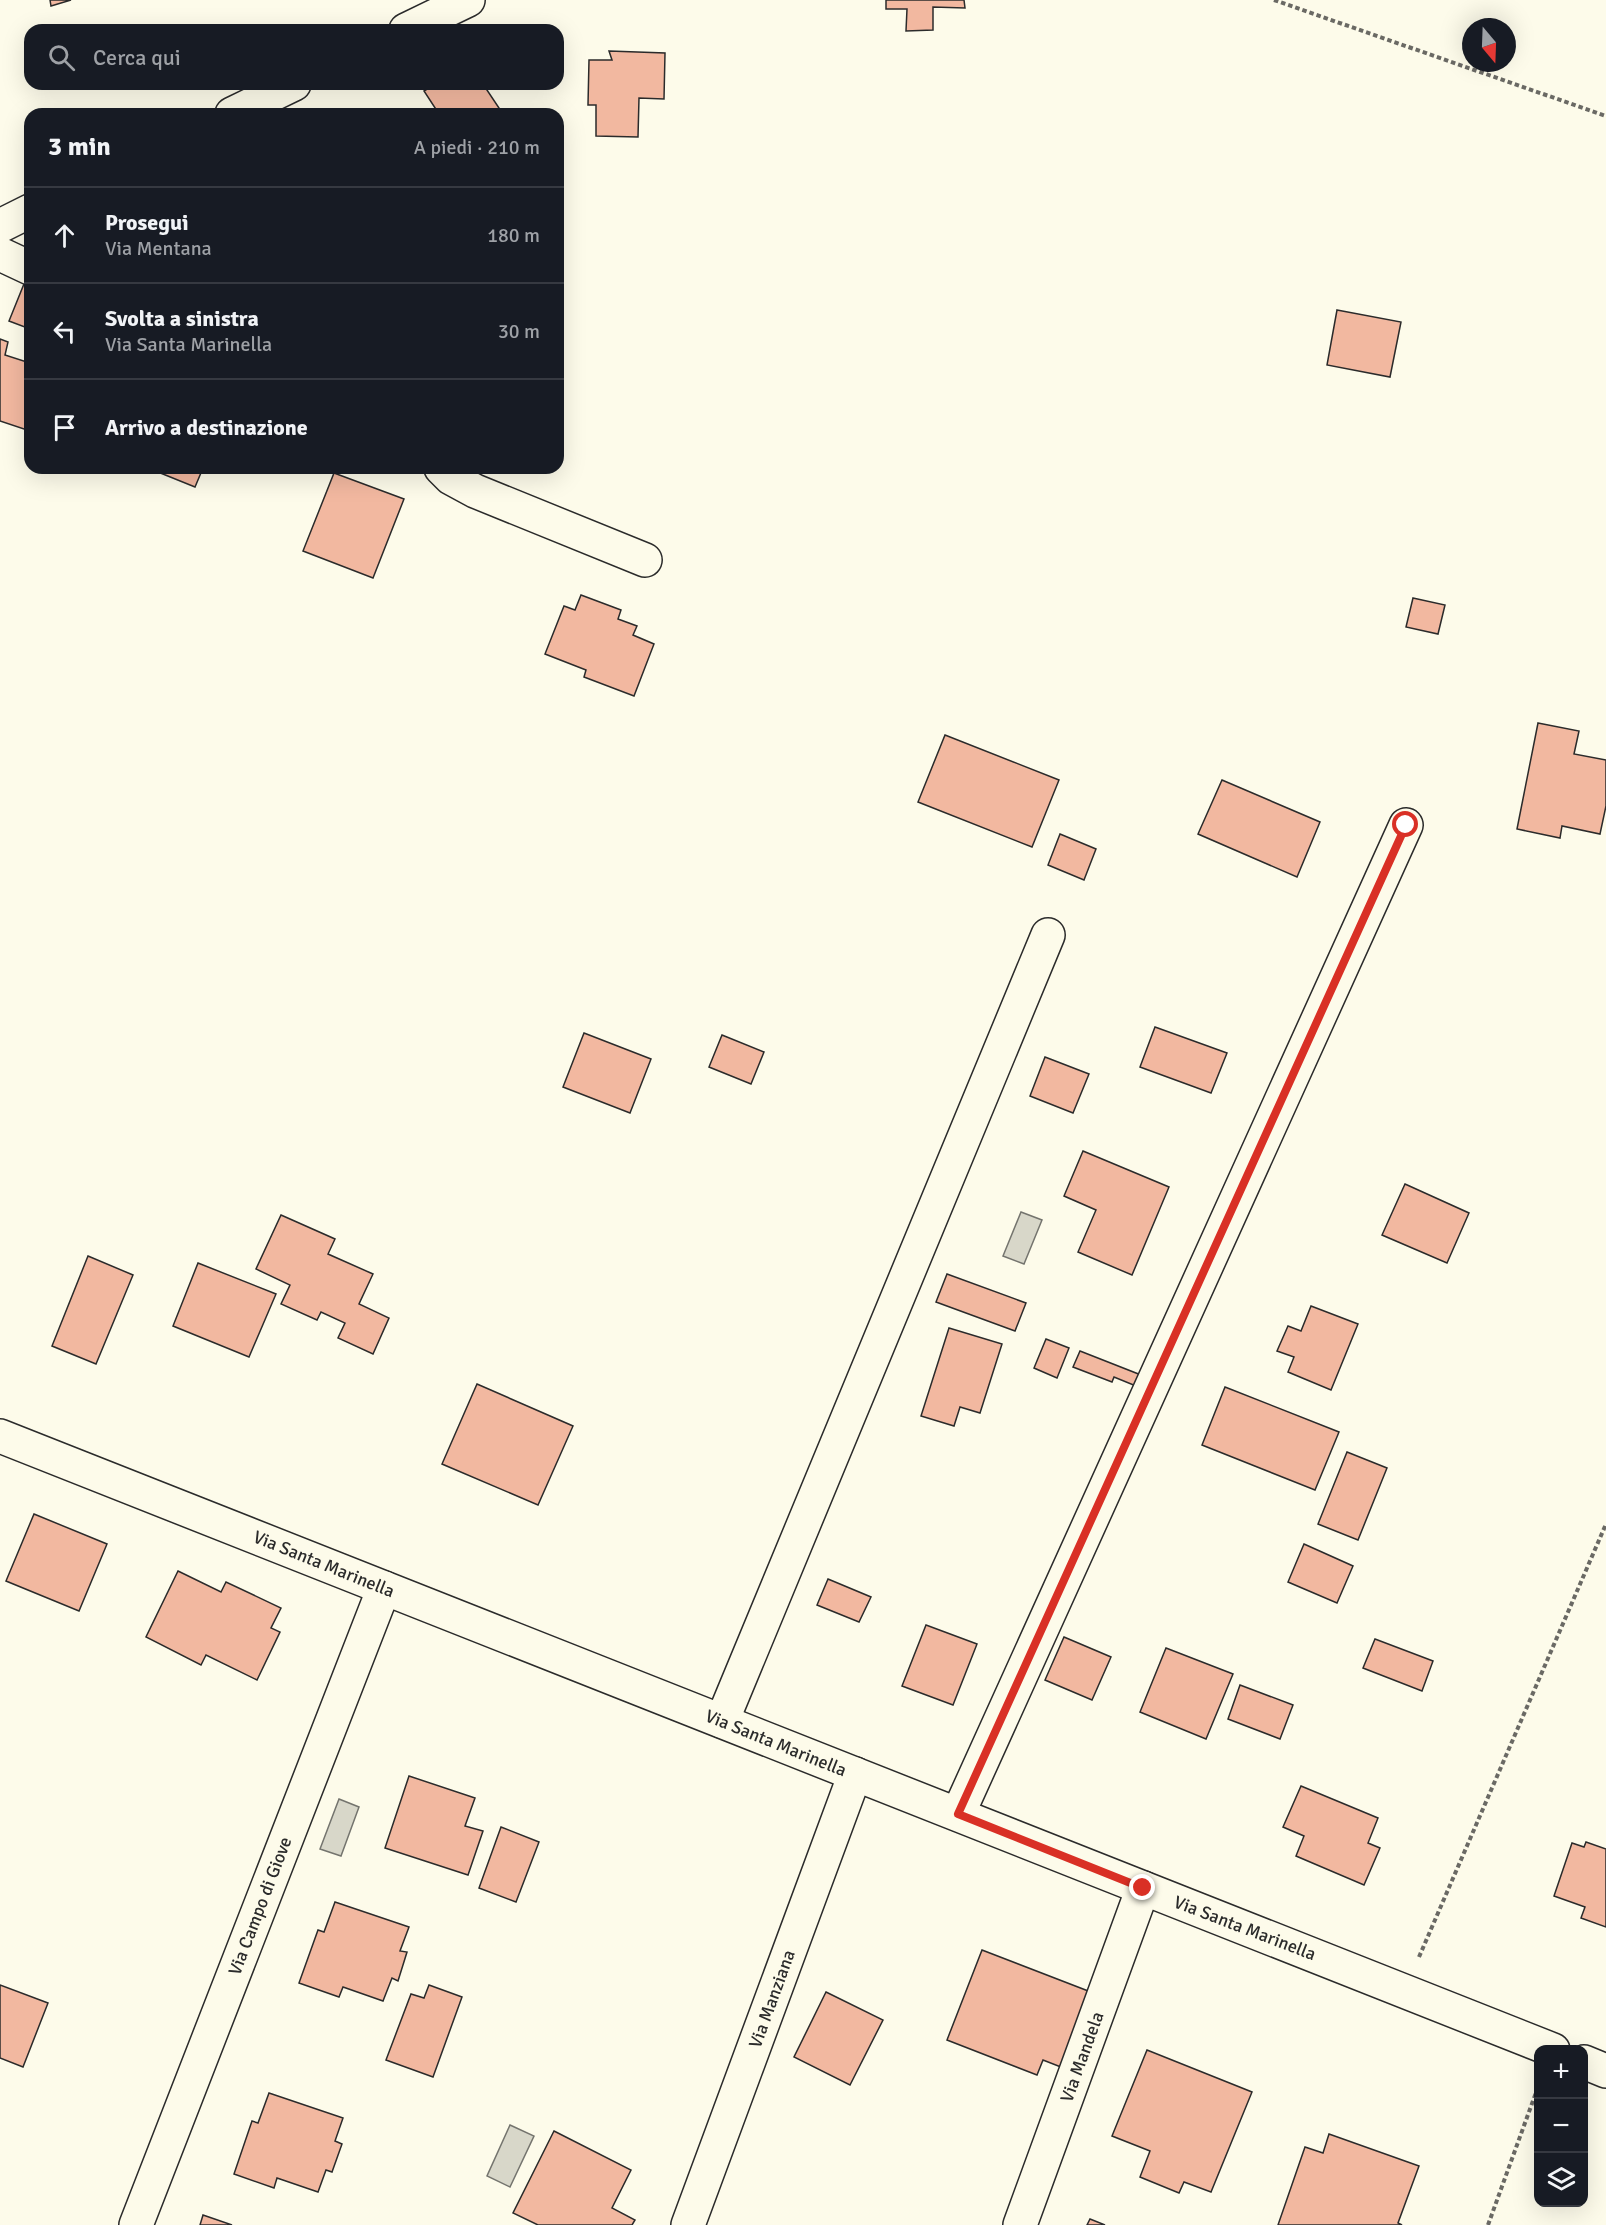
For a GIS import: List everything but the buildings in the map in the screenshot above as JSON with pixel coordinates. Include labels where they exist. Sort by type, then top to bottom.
[{"type":"street","points":[[418,24],[468,0]]},
{"type":"street","points":[[244,108],[282,90]]},
{"type":"street","points":[[0,226],[24,214]]},
{"type":"street","points":[[0,254],[24,264]]},
{"type":"street","points":[[447,474],[475,491],[645,560]]},
{"type":"street","points":[[958,1814],[1406,825]]},
{"type":"street","points":[[722,1721],[1048,935]]},
{"type":"street","name":"Via Santa Marinella","points":[[0,1436],[1543,2045]]},
{"type":"street","name":"Via Campo di Giove","points":[[136,2225],[384,1588]]},
{"type":"street","name":"Via Manziana","points":[[688,2225],[855,1774]]},
{"type":"street","name":"Via Mandela","points":[[1020,2225],[1143,1888]]},
{"type":"street","points":[[1588,2064],[1606,2071]]},
{"type":"path","points":[[1274,0],[1606,116]]},
{"type":"path","points":[[1405,1991],[1606,1524]]},
{"type":"path","points":[[1488,2225],[1535,2099]]},
{"type":"shaded area","points":[[1021,1212],[1042,1220],[1024,1264],[1003,1256]]},
{"type":"shaded area","points":[[339,1799],[359,1807],[341,1856],[320,1849]]},
{"type":"shaded area","points":[[510,2125],[534,2136],[510,2187],[487,2176]]},
{"type":"route","points":[[1143,1888],[958,1814],[1406,825]]}]
